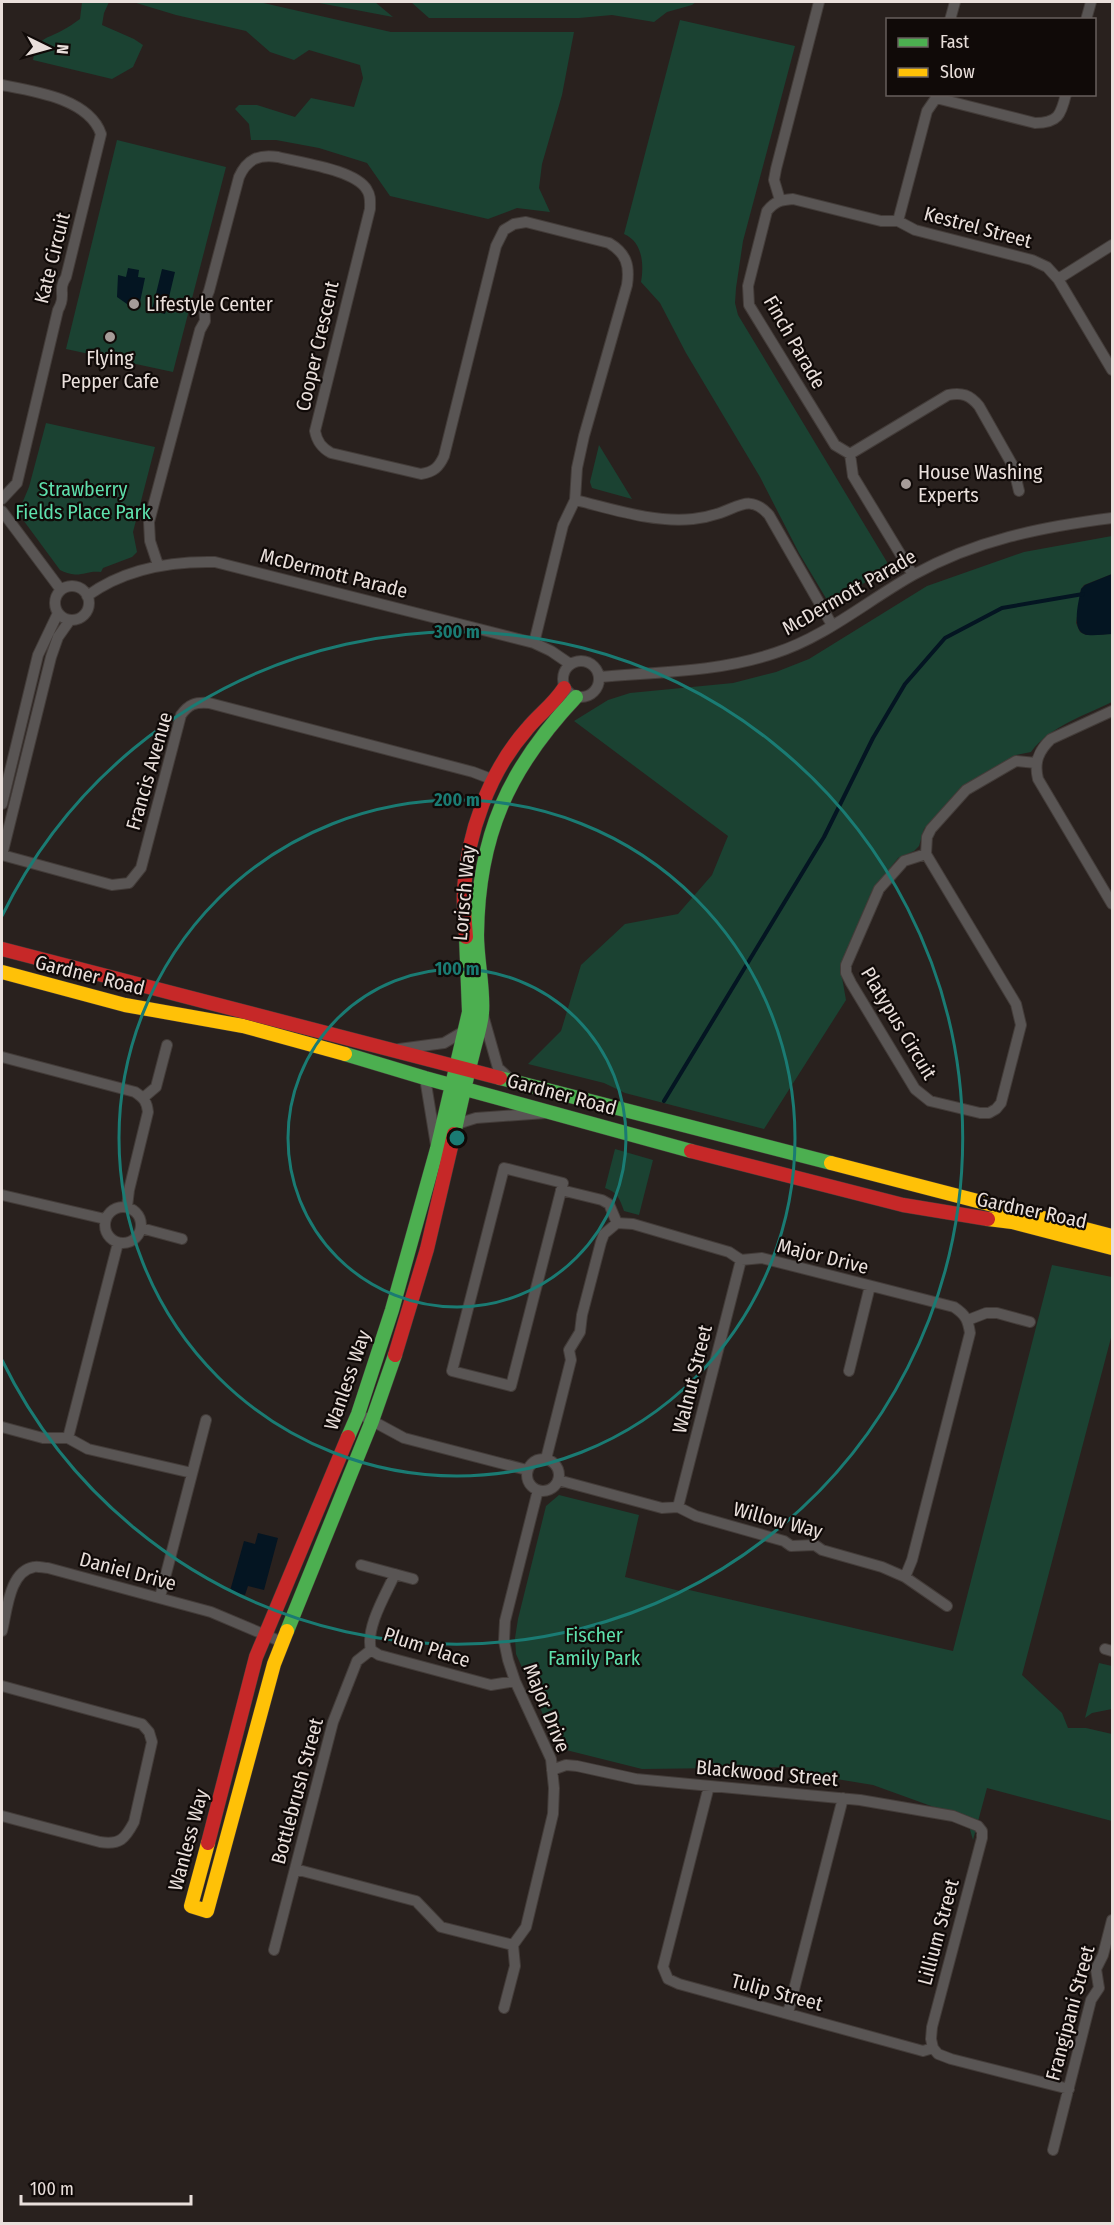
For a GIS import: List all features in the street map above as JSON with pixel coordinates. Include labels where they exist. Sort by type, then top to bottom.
[{"type":"street","points":[[780,200],[774,180],[776,169],[819,2]]},
{"type":"street","points":[[951,18],[955,2]]},
{"type":"street","points":[[1087,18],[1091,2]]},
{"type":"street","name":"Kate Circuit","points":[[2,85],[60,99],[89,115],[98,124],[101,134],[68,266],[61,284],[63,302],[58,310],[17,483],[2,499]]},
{"type":"street","points":[[898,221],[927,111],[936,96],[1035,123],[1046,123],[1055,119],[1062,111],[1066,96]]},
{"type":"street","name":"Cooper Crescent","points":[[158,565],[150,541],[150,522],[200,330],[205,321],[204,303],[239,177],[245,164],[266,155],[348,175],[359,180],[367,189],[370,198],[315,431],[317,440],[324,449],[332,453],[421,474],[431,472],[440,466],[496,246],[504,230],[514,224],[526,222],[596,239],[617,248],[626,258],[629,271],[627,285],[584,436],[577,468],[575,500],[563,525],[534,643]]},
{"type":"street","name":"Kestrel Street","points":[[780,200],[793,199],[881,221],[898,221],[915,230],[1032,260],[1047,267],[1058,279],[1113,370]]},
{"type":"street","name":"Finch Parade","points":[[780,200],[767,211],[748,286],[749,305],[835,445],[850,454]]},
{"type":"street","points":[[1058,279],[1113,245]]},
{"type":"street","points":[[913,575],[853,476],[850,454],[948,395],[964,394],[972,398],[979,406],[1014,466],[1019,491]]},
{"type":"street","points":[[575,500],[654,518],[675,520],[705,517],[745,503],[762,508],[832,625]]},
{"type":"street","points":[[2,511],[61,590]]},
{"type":"street","name":"McDermott Parade","points":[[599,677],[694,670],[774,654],[832,625],[913,575],[958,552],[1050,526],[1113,518]]},
{"type":"street","name":"McDermott Parade","points":[[87,596],[112,582],[158,565],[186,561],[215,562],[534,643],[570,664]]},
{"type":"street","points":[[71,585],[77,586],[87,596],[88,607],[85,613],[70,620],[58,613],[54,602],[61,590],[71,585]]},
{"type":"street","points":[[2,804],[38,655],[58,613]]},
{"type":"street","points":[[2,855],[51,657],[58,637],[70,620]]},
{"type":"street","points":[[576,661],[588,662],[597,671],[599,677],[597,689],[588,697],[576,697],[564,688],[564,673],[570,664],[576,661]]},
{"type":"street","name":"Lorisch Way","points":[[463,1068],[469,1012],[464,910],[469,846],[477,819],[509,753],[527,728],[553,704],[564,688]]},
{"type":"street","name":"Lorisch Way","points":[[513,1080],[498,1068],[482,1012],[477,934],[480,881],[485,850],[494,818],[508,786],[530,749],[576,697]]},
{"type":"street","name":"Francis Avenue","points":[[2,855],[112,885],[129,883],[141,868],[181,715],[188,706],[197,702],[209,703],[462,769],[494,780]]},
{"type":"street","points":[[1113,711],[1051,740],[1044,746],[1036,763],[1038,779],[1113,904]]},
{"type":"street","points":[[926,854],[927,837],[932,829],[966,790],[1016,761],[1036,763]]},
{"type":"street","name":"Platypus Circuit","points":[[926,854],[1020,1014],[1021,1025],[1001,1103],[989,1113],[930,1101],[915,1089],[846,973],[848,957],[879,889],[904,861],[926,854]]},
{"type":"street","name":"Gardner Road","points":[[2,949],[1113,1236]]},
{"type":"street","name":"Gardner Road","points":[[2,972],[125,1005],[243,1026],[681,1148],[903,1205],[949,1214],[1012,1222],[1113,1248]]},
{"type":"street","name":"Lorisch Way","points":[[459,1087],[482,1012]]},
{"type":"street","name":"Gardner Road","points":[[393,1050],[444,1042],[466,1030]]},
{"type":"street","points":[[143,1098],[156,1087],[167,1045]]},
{"type":"street","points":[[2,1057],[135,1092],[143,1098],[147,1103],[148,1112],[127,1207]]},
{"type":"street","points":[[425,1078],[436,1149]]},
{"type":"street","name":"Wanless Way","points":[[459,1087],[457,1124],[408,1316],[372,1421],[270,1676],[207,1911],[191,1906],[256,1657],[358,1414],[392,1310],[436,1149],[459,1087]]},
{"type":"street","points":[[457,1124],[476,1118],[555,1112]]},
{"type":"street","points":[[504,1168],[562,1183],[561,1190],[511,1386],[452,1371],[504,1168]]},
{"type":"street","points":[[546,1459],[572,1360],[569,1350],[580,1332],[601,1242],[604,1234],[617,1223],[609,1204],[602,1200],[561,1190]]},
{"type":"street","points":[[2,1195],[105,1219]]},
{"type":"street","points":[[127,1207],[138,1214],[141,1228],[131,1241],[118,1243],[107,1235],[104,1227],[105,1219],[113,1209],[127,1207]]},
{"type":"street","name":"Major Drive","points":[[617,1223],[633,1224],[729,1252],[741,1260],[762,1258],[954,1307],[964,1313],[968,1320]]},
{"type":"street","points":[[141,1228],[182,1239]]},
{"type":"street","points":[[68,1438],[118,1243]]},
{"type":"street","name":"Walnut Street","points":[[678,1507],[741,1260]]},
{"type":"street","points":[[849,1371],[870,1286]]},
{"type":"street","points":[[905,1577],[912,1560],[970,1333],[968,1320],[986,1313],[1030,1322]]},
{"type":"street","points":[[358,1414],[404,1438],[527,1470]]},
{"type":"street","points":[[160,1597],[206,1420]]},
{"type":"street","points":[[2,1427],[43,1438],[68,1438],[88,1449],[192,1473]]},
{"type":"street","points":[[546,1459],[557,1467],[558,1480],[548,1490],[538,1490],[528,1480],[527,1470],[532,1462],[546,1459]]},
{"type":"street","name":"Willow Way","points":[[558,1480],[662,1508],[678,1507],[696,1516],[784,1541],[791,1546],[815,1545],[822,1550],[882,1567],[905,1577],[946,1606]]},
{"type":"street","name":"Major Drive","points":[[504,2008],[515,1966],[513,1945],[526,1927],[553,1814],[554,1788],[551,1759],[515,1681],[504,1641],[505,1621],[538,1490]]},
{"type":"street","points":[[360,1565],[413,1579]]},
{"type":"street","name":"Daniel Drive","points":[[2,1631],[16,1579],[23,1571],[34,1567],[48,1568],[211,1612],[282,1642]]},
{"type":"street","name":"Plum Place","points":[[395,1574],[371,1630],[369,1642],[371,1650],[491,1685],[515,1681]]},
{"type":"street","name":"Bottlebrush Street","points":[[274,1950],[333,1722],[357,1661],[371,1650]]},
{"type":"street","points":[[2,1686],[142,1724],[149,1732],[152,1742],[134,1822],[121,1840],[111,1844],[100,1842],[2,1816]]},
{"type":"street","name":"Blackwood Street","points":[[552,1770],[566,1765],[577,1766],[636,1779],[843,1798],[953,1816],[978,1826]]},
{"type":"street","name":"Tulip Street","points":[[709,1786],[663,1967],[668,1979],[679,1984],[923,2051],[933,2048],[938,2054],[951,2059],[1069,2089]]},
{"type":"street","points":[[788,2013],[843,1798]]},
{"type":"street","name":"Lillium Street","points":[[933,2048],[932,2027],[982,1838],[982,1831],[978,1826]]},
{"type":"street","points":[[295,1869],[416,1901],[441,1927],[513,1945]]},
{"type":"street","name":"Frangipani Street","points":[[1053,2150],[1091,2000],[1099,1988],[1096,1969],[1103,1955],[1113,1920]]},
{"type":"green space","points":[[82,2],[109,2],[102,25],[143,45],[133,67],[112,79],[33,60],[37,47],[43,40],[80,19]]},
{"type":"green space","points":[[133,2],[259,2],[391,32],[574,32],[562,95],[542,164],[539,188],[550,212],[517,208],[488,219],[390,196],[367,163],[319,148],[276,140],[251,140],[249,124],[235,109],[239,105],[257,105],[295,117],[311,98],[354,107],[363,78],[360,65],[309,50],[294,60],[270,52],[246,31],[176,15]]},
{"type":"green space","points":[[314,2],[375,2],[393,17]]},
{"type":"green space","points":[[411,2],[696,2],[667,12],[654,22],[612,15],[579,18],[429,18]]},
{"type":"green space","points":[[680,20],[795,46],[743,241],[735,303],[738,315],[887,562],[886,569],[830,605],[799,553],[760,477],[686,353],[660,303],[641,282],[642,261],[639,248],[624,234]]},
{"type":"green space","name":"Lifestyle Center","points":[[117,140],[226,167],[173,372],[66,349]]},
{"type":"green space","name":"Strawberry Fields Place Park","points":[[46,423],[155,447],[133,532],[137,552],[132,557],[103,568],[101,572],[67,573],[60,570],[18,513],[29,487]]},
{"type":"green space","points":[[599,445],[632,499],[592,488],[590,482]]},
{"type":"green space","points":[[1112,536],[1112,574],[1084,585],[1081,589],[1076,623],[1080,632],[1086,635],[1112,634],[1112,702],[1058,728],[1031,752],[1016,755],[962,786],[924,829],[919,846],[914,851],[898,858],[872,891],[840,966],[846,1000],[764,1129],[625,1093],[604,1083],[528,1064],[561,1031],[581,965],[625,924],[678,914],[712,875],[728,836],[574,721],[608,700],[630,693],[733,683],[776,672],[809,659],[927,586],[1024,552]]},
{"type":"green space","points":[[615,1149],[653,1160],[639,1215],[624,1211],[618,1196],[605,1188]]},
{"type":"green space","name":"Fischer Family Park","points":[[1052,1265],[1112,1277],[1112,1334],[1022,1675],[1062,1713],[1068,1728],[1086,1728],[1112,1734],[1112,1821],[987,1788],[973,1840],[967,1819],[873,1785],[812,1775],[796,1767],[642,1769],[558,1748],[516,1654],[515,1638],[546,1506],[559,1495],[639,1515],[625,1577],[953,1651]]},
{"type":"green space","points":[[1099,1663],[1112,1666],[1112,1709],[1092,1713],[1085,1718]]},
{"type":"water","points":[[128,268],[139,270],[138,277],[145,278],[139,307],[127,304],[117,297],[118,275],[126,277]]},
{"type":"water","points":[[162,269],[175,272],[165,314],[152,310]]},
{"type":"water","points":[[1112,574],[1112,634],[1084,634],[1080,631],[1077,620],[1081,589],[1085,585]]},
{"type":"water","points":[[258,1533],[278,1538],[264,1590],[248,1586],[245,1595],[230,1591],[244,1541],[255,1544]]},
{"type":"waterway","points":[[664,1101],[824,837],[873,738],[905,684],[945,638],[1002,608],[1083,594]]},
{"type":"traffic: fast","points":[[454,1134],[480,1028],[482,995],[477,935],[479,899],[483,866],[491,835],[501,806],[515,778],[552,724],[576,697]]},
{"type":"traffic: fast","points":[[348,1437],[358,1414],[392,1310],[437,1149],[469,1012],[466,937]]},
{"type":"traffic: fast","points":[[345,1054],[691,1151]]},
{"type":"traffic: fast","points":[[500,1078],[831,1163]]},
{"type":"traffic: fast","points":[[287,1631],[372,1421],[395,1355]]},
{"type":"traffic: slow","points":[[2,972],[125,1005],[243,1026],[345,1054]]},
{"type":"traffic: slow","points":[[831,1163],[1112,1236]]},
{"type":"traffic: slow","points":[[988,1219],[1012,1222],[1112,1248]]},
{"type":"traffic: slow","points":[[208,1843],[191,1906],[207,1911],[274,1664],[287,1631]]},
{"type":"traffic: jam","points":[[466,937],[464,902],[466,869],[482,805],[491,784],[514,746],[564,688]]},
{"type":"traffic: jam","points":[[2,949],[500,1078]]},
{"type":"traffic: jam","points":[[395,1355],[427,1249],[454,1134]]},
{"type":"traffic: jam","points":[[691,1151],[903,1205],[988,1219]]},
{"type":"traffic: jam","points":[[208,1843],[256,1657],[348,1437]]},
{"type":"place","name":"Lifestyle Center","points":[[134,304]]},
{"type":"place","name":"Flying Pepper Cafe","points":[[110,337]]},
{"type":"place","name":"House Washing Experts","points":[[906,484]]}]
